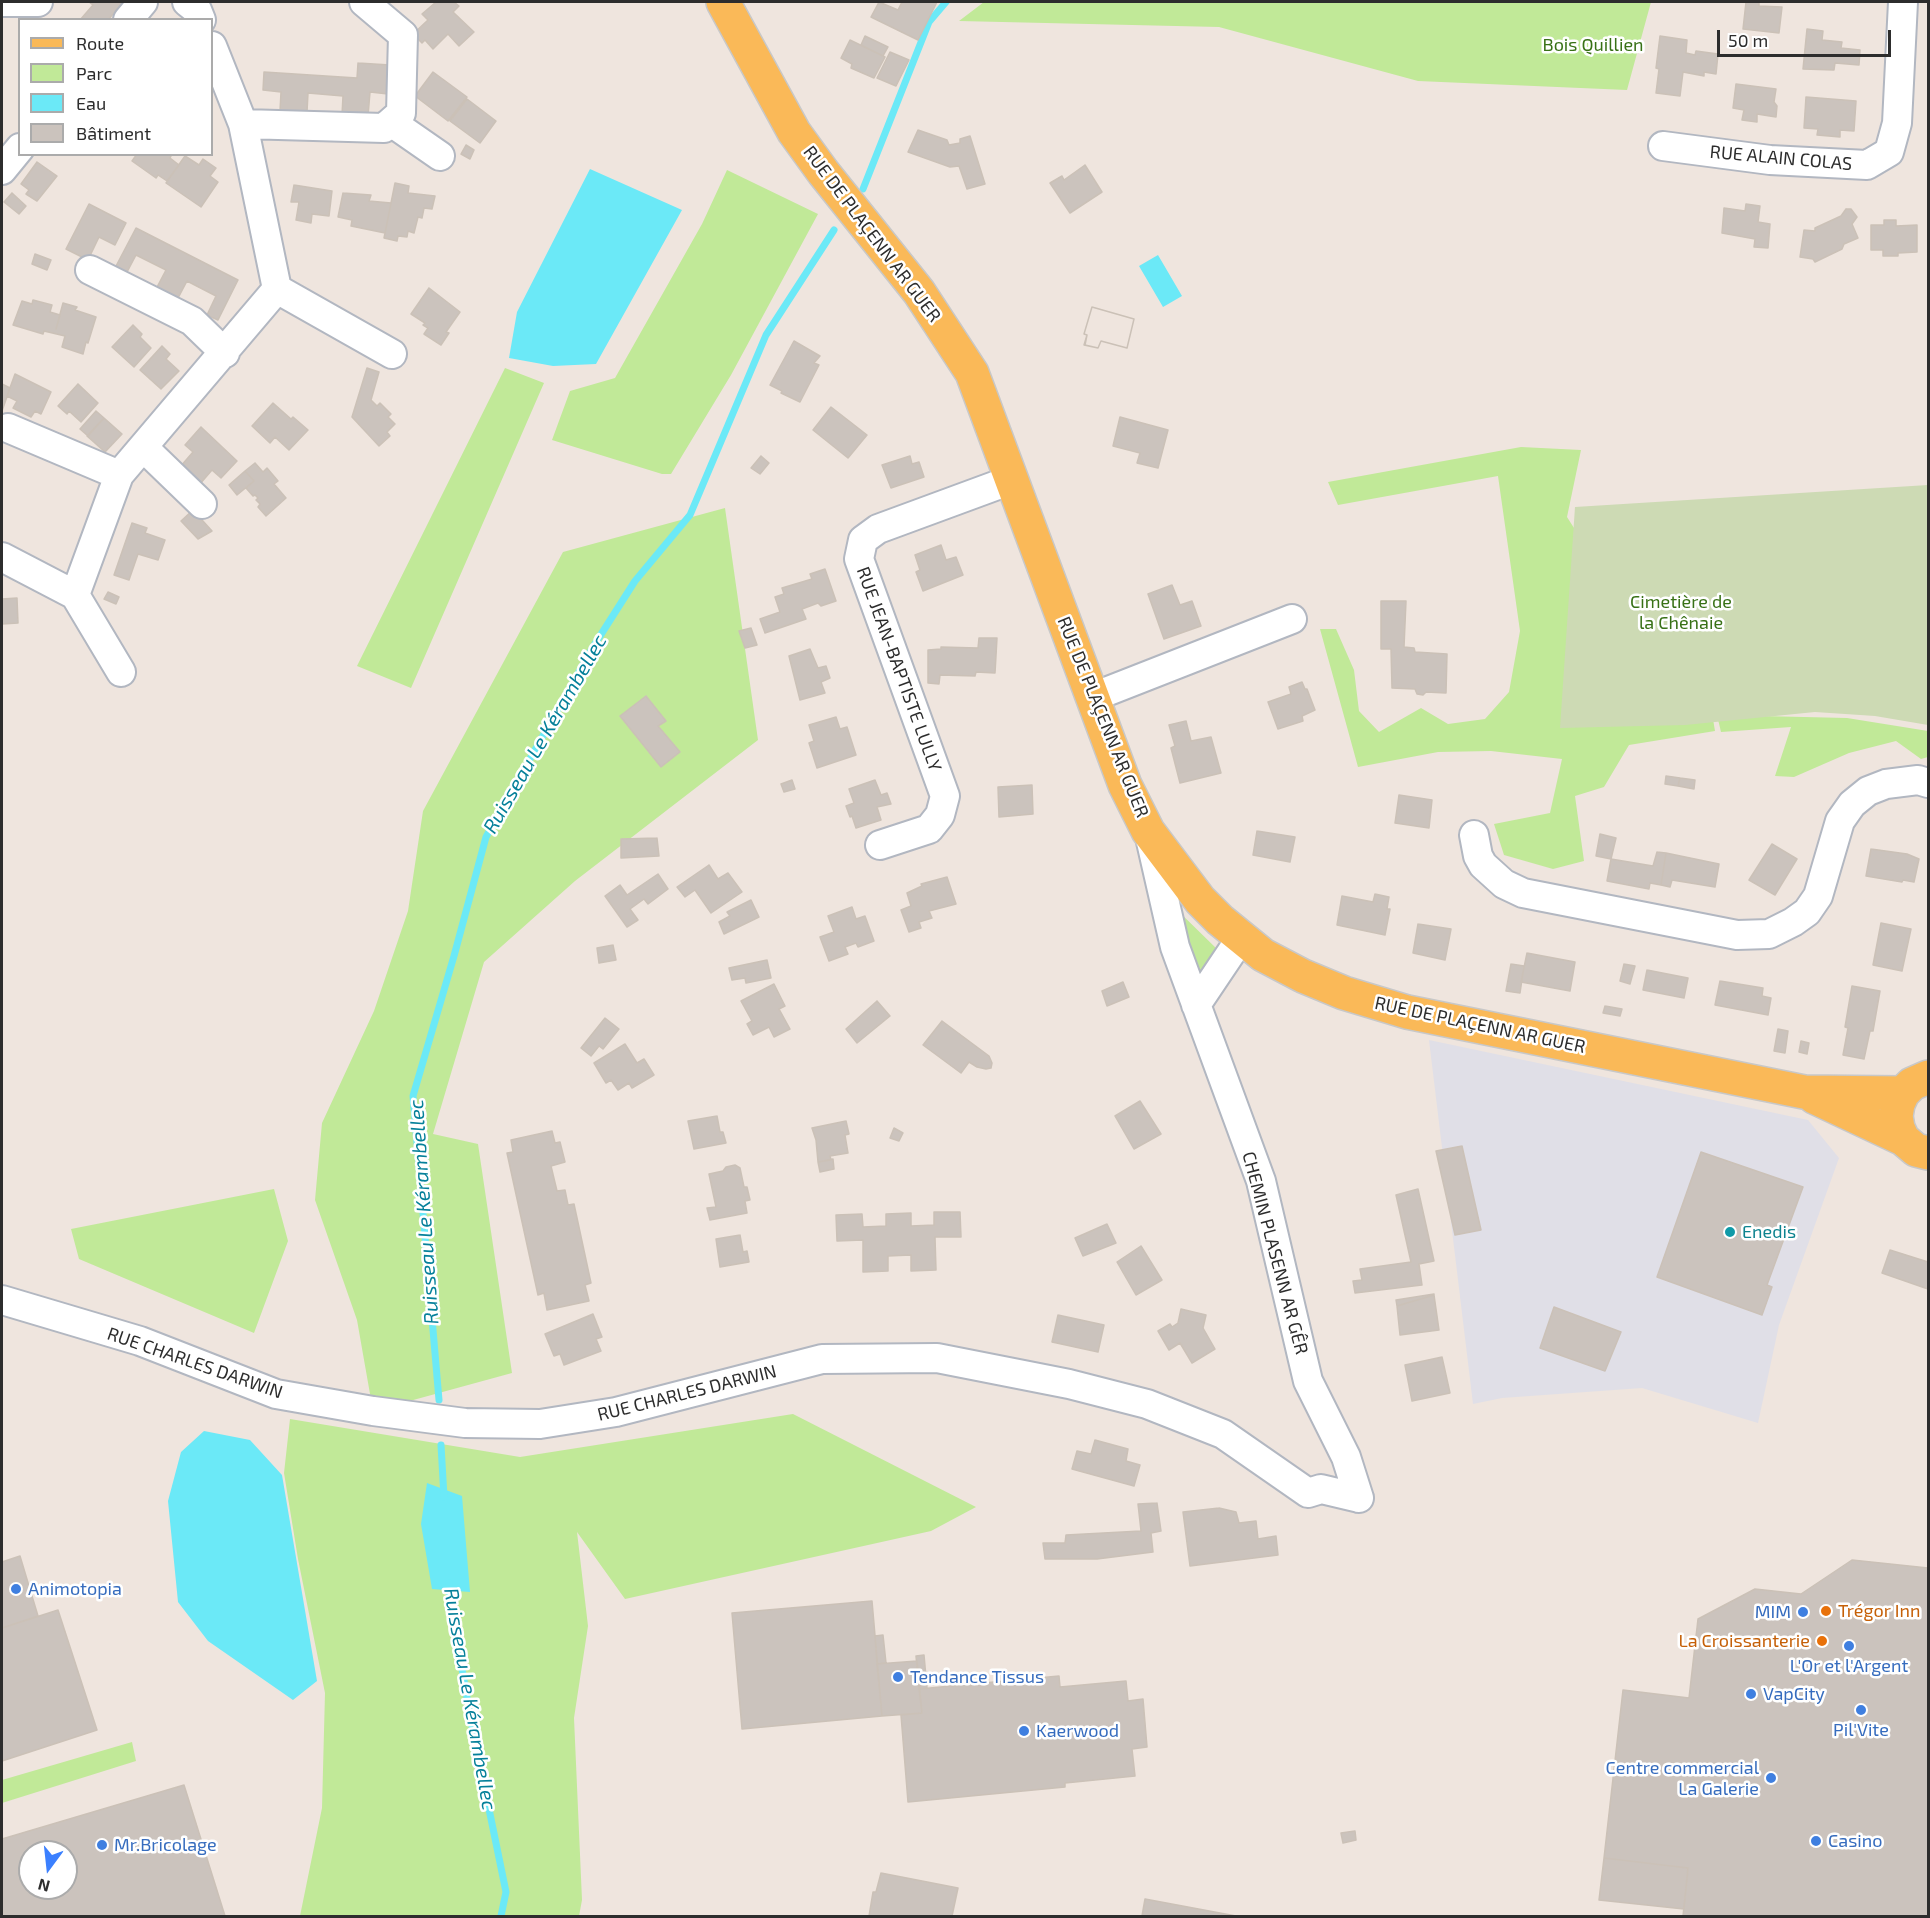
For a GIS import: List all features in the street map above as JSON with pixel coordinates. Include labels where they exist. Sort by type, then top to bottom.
[{"type":"main road","name":"RUE DE PLAÇENN AR GUER","points":[[723,2],[794,132],[919,292],[972,373],[1125,785],[1148,831],[1200,900],[1220,920],[1263,955],[1303,976],[1344,993],[1407,1011],[1804,1092],[1916,1146]]},
{"type":"main road","name":"RUE DE PLAÇENN AR GUER","points":[[1804,1092],[1921,1077]]},
{"type":"main road","points":[[1916,1146],[1898,1128],[1896,1116],[1898,1104],[1921,1077]]},
{"type":"street","points":[[2,2],[38,2]]},
{"type":"street","points":[[130,18],[143,2]]},
{"type":"street","points":[[187,2],[197,10],[200,18]]},
{"type":"street","points":[[243,124],[384,128],[401,113],[402,35],[364,2]]},
{"type":"street","name":"RUE ALAIN COLAS","points":[[1663,146],[1770,160],[1867,165],[1889,152],[1897,123],[1903,2]]},
{"type":"street","points":[[213,49],[243,124],[277,289],[392,354]]},
{"type":"street","points":[[391,122],[440,156]]},
{"type":"street","points":[[2,170],[18,150]]},
{"type":"street","points":[[90,270],[192,321],[225,353]]},
{"type":"street","points":[[75,595],[119,475],[225,353],[277,289]]},
{"type":"street","points":[[8,428],[119,475]]},
{"type":"street","points":[[144,447],[202,504]]},
{"type":"street","name":"RUE JEAN-BAPTISTE LULLY","points":[[880,845],[929,829],[940,815],[945,796],[860,559],[863,540],[878,529],[1011,480]]},
{"type":"street","points":[[2,557],[75,595],[121,672]]},
{"type":"street","points":[[1093,697],[1292,619]]},
{"type":"street","points":[[1474,835],[1478,856],[1483,864],[1504,884],[1523,893],[1737,935],[1769,934],[1807,912],[1818,896],[1840,821],[1852,804],[1868,792],[1886,784],[1918,780],[1929,783]]},
{"type":"street","name":"CHEMIN PLASENN AR GÊR","points":[[1148,831],[1175,947],[1261,1181],[1308,1381],[1346,1457],[1359,1498]]},
{"type":"street","points":[[1196,1005],[1241,938]]},
{"type":"street","name":"RUE CHARLES DARWIN","points":[[2,1300],[140,1341],[276,1394],[373,1411],[465,1423],[540,1424],[616,1412],[822,1359],[937,1358],[1069,1384],[1147,1404],[1223,1434],[1308,1493],[1321,1489],[1359,1498]]},
{"type":"shaded area","name":"Enedis","points":[[1429,1040],[1808,1120],[1839,1158],[1779,1325],[1758,1423],[1642,1388],[1502,1398],[1473,1404]]},
{"type":"green space","name":"Bois Quillien","points":[[984,2],[1651,2],[1627,90],[1418,81],[1219,27],[959,21]]},
{"type":"green space","points":[[727,170],[818,214],[731,375],[671,474],[662,474],[552,440],[570,391],[615,378],[702,224]]},
{"type":"green space","points":[[505,368],[544,383],[411,688],[357,666]]},
{"type":"green space","points":[[1521,447],[1581,450],[1567,517],[1588,550],[1712,713],[1715,731],[1629,745],[1604,787],[1575,796],[1584,861],[1553,869],[1504,855],[1494,824],[1550,813],[1562,759],[1491,751],[1438,752],[1358,767],[1320,629],[1336,629],[1354,670],[1359,711],[1379,732],[1421,708],[1448,724],[1485,719],[1509,692],[1520,631],[1498,476],[1338,505],[1328,482]]},
{"type":"green space","name":"Cimetière de la Chênaie","points":[[1928,485],[1928,725],[1875,716],[1815,712],[1685,725],[1560,728],[1575,507]]},
{"type":"green space","points":[[725,508],[758,740],[575,881],[484,962],[433,1134],[478,1144],[512,1373],[373,1411],[357,1320],[315,1200],[322,1123],[374,1011],[408,911],[423,811],[563,552]]},
{"type":"green space","points":[[1717,715],[1847,718],[1928,731],[1928,757],[1921,759],[1896,741],[1849,753],[1794,777],[1775,776],[1791,727],[1721,732]]},
{"type":"green space","points":[[1172,905],[1219,951],[1198,986]]},
{"type":"green space","points":[[274,1189],[288,1241],[254,1333],[79,1259],[71,1229]]},
{"type":"green space","points":[[793,1414],[976,1507],[931,1531],[625,1599],[577,1532],[588,1626],[574,1718],[582,1900],[579,1916],[300,1916],[322,1808],[325,1693],[298,1559],[284,1473],[290,1419],[520,1457]]},
{"type":"green space","points":[[132,1742],[136,1761],[2,1803],[2,1780]]},
{"type":"water","points":[[590,169],[682,210],[596,364],[553,366],[509,358],[517,312]]},
{"type":"water","points":[[1158,255],[1182,296],[1163,307],[1139,266]]},
{"type":"water","points":[[204,1431],[250,1440],[282,1475],[317,1681],[293,1700],[208,1641],[178,1602],[168,1501],[181,1452]]},
{"type":"water","points":[[427,1483],[462,1496],[470,1592],[432,1589],[421,1524]]},
{"type":"building","points":[[89,2],[123,2],[110,18],[82,18],[93,5]]},
{"type":"building","points":[[436,2],[454,2],[459,6],[453,12],[474,32],[459,46],[448,34],[433,49],[425,40],[422,43],[413,34],[428,20],[422,14]]},
{"type":"building","points":[[879,2],[898,10],[902,2],[937,2],[918,40],[871,17]]},
{"type":"building","points":[[1746,2],[1759,2],[1759,6],[1782,7],[1779,33],[1743,29]]},
{"type":"building","points":[[1807,29],[1823,31],[1822,40],[1842,42],[1841,48],[1860,50],[1859,65],[1835,63],[1834,70],[1803,69]]},
{"type":"building","points":[[865,36],[888,47],[883,56],[861,45]]},
{"type":"building","points":[[1660,36],[1687,40],[1686,53],[1695,55],[1696,51],[1718,54],[1716,74],[1704,72],[1704,76],[1683,72],[1680,96],[1656,93]]},
{"type":"building","points":[[850,40],[885,57],[874,78],[851,68],[852,64],[841,58]]},
{"type":"building","points":[[890,52],[909,60],[896,86],[877,78]]},
{"type":"building","points":[[358,63],[390,65],[388,94],[370,92],[368,116],[342,115],[343,96],[308,93],[307,112],[280,111],[281,92],[263,90],[264,72],[357,78]]},
{"type":"building","points":[[433,72],[467,97],[448,121],[415,96]]},
{"type":"building","points":[[1736,84],[1776,89],[1774,102],[1777,106],[1776,117],[1757,114],[1757,122],[1742,120],[1744,110],[1733,108]]},
{"type":"building","points":[[1806,97],[1856,101],[1854,131],[1840,130],[1840,137],[1817,135],[1818,129],[1804,128]]},
{"type":"building","points":[[467,99],[496,121],[480,143],[450,121]]},
{"type":"building","points":[[918,130],[947,140],[949,145],[960,143],[960,139],[970,136],[985,184],[967,189],[959,166],[950,167],[908,152]]},
{"type":"building","points":[[466,145],[474,150],[470,159],[461,154]]},
{"type":"building","points":[[136,156],[171,156],[170,158],[179,165],[167,181],[158,175],[156,178],[132,161]]},
{"type":"building","points":[[185,156],[199,165],[203,159],[216,168],[210,176],[218,182],[201,207],[166,183]]},
{"type":"building","points":[[37,162],[57,176],[37,201],[26,194],[29,190],[21,184]]},
{"type":"building","points":[[1085,165],[1102,192],[1070,213],[1050,183],[1062,176],[1064,180]]},
{"type":"building","points":[[395,183],[409,186],[408,193],[435,196],[432,209],[424,208],[422,218],[418,217],[414,233],[408,231],[407,237],[398,236],[397,241],[384,238]]},
{"type":"building","points":[[294,185],[332,191],[329,216],[312,214],[311,223],[296,220],[299,202],[291,202]]},
{"type":"building","points":[[12,193],[26,206],[19,214],[4,202]]},
{"type":"building","points":[[343,193],[371,195],[369,201],[391,203],[385,233],[351,226],[352,220],[338,217]]},
{"type":"building","points":[[89,204],[126,223],[115,245],[99,237],[88,260],[66,249]]},
{"type":"building","points":[[1746,204],[1760,206],[1758,222],[1770,224],[1768,248],[1754,247],[1755,239],[1722,233],[1724,208],[1745,211]]},
{"type":"building","points":[[1846,209],[1851,209],[1857,217],[1852,224],[1858,238],[1844,244],[1842,249],[1815,262],[1813,259],[1800,257],[1804,230],[1815,231],[1815,228],[1841,216]]},
{"type":"building","points":[[1884,220],[1896,220],[1896,226],[1917,225],[1917,252],[1883,256],[1883,250],[1871,250],[1871,225],[1884,225]]},
{"type":"building","points":[[136,228],[238,280],[218,320],[207,315],[216,296],[187,281],[177,300],[156,289],[166,270],[136,255],[126,274],[115,268]]},
{"type":"building","points":[[35,254],[51,260],[47,270],[32,264]]},
{"type":"building","points":[[429,288],[460,312],[446,332],[449,333],[441,345],[424,334],[428,328],[423,325],[425,323],[411,314]]},
{"type":"building","points":[[33,300],[52,305],[50,312],[60,315],[63,303],[96,317],[83,354],[62,347],[65,336],[44,331],[43,334],[13,325],[22,301],[32,304]]},
{"type":"building","points":[[1092,307],[1134,319],[1127,348],[1101,341],[1098,348],[1085,345],[1087,335],[1084,334]]},
{"type":"building","points":[[1092,307],[1134,319],[1127,348],[1101,341],[1098,348],[1084,345],[1087,335],[1084,334]]},
{"type":"building","points":[[133,325],[142,334],[140,337],[151,348],[134,367],[112,347]]},
{"type":"building","points":[[794,341],[820,356],[814,363],[819,365],[800,402],[770,385]]},
{"type":"building","points":[[162,346],[170,354],[166,359],[179,371],[161,389],[140,370]]},
{"type":"building","points":[[367,368],[379,372],[371,400],[377,406],[380,403],[391,414],[388,417],[395,424],[387,432],[390,436],[379,446],[352,417]]},
{"type":"building","points":[[15,374],[51,392],[41,414],[35,411],[31,417],[13,408],[17,401],[7,396]]},
{"type":"building","points":[[2,384],[10,388],[2,411]]},
{"type":"building","points":[[78,384],[98,403],[81,422],[69,411],[67,414],[58,406]]},
{"type":"building","points":[[273,403],[308,430],[289,450],[275,437],[270,443],[252,426]]},
{"type":"building","points":[[831,407],[867,435],[848,458],[813,430]]},
{"type":"building","points":[[96,411],[104,418],[88,436],[80,429]]},
{"type":"building","points":[[1120,417],[1168,430],[1158,468],[1137,463],[1140,453],[1113,446]]},
{"type":"building","points":[[104,418],[122,434],[105,452],[87,436]]},
{"type":"building","points":[[201,427],[237,461],[221,478],[212,470],[199,485],[180,467],[193,452],[185,445]]},
{"type":"building","points":[[761,456],[769,463],[760,474],[751,468]]},
{"type":"building","points":[[910,456],[912,464],[919,462],[924,477],[891,488],[882,465]]},
{"type":"building","points":[[255,463],[263,472],[267,468],[278,481],[274,484],[286,498],[266,516],[258,507],[260,504],[256,500],[258,498],[246,488],[254,481],[245,471]]},
{"type":"building","points":[[245,471],[254,481],[237,495],[229,485]]},
{"type":"building","points":[[193,510],[212,531],[198,539],[181,521]]},
{"type":"building","points":[[132,523],[147,528],[145,533],[165,540],[158,560],[138,554],[129,580],[114,575]]},
{"type":"building","points":[[941,545],[946,560],[956,557],[963,575],[923,591],[916,572],[920,570],[915,555]]},
{"type":"building","points":[[825,569],[836,601],[821,606],[818,603],[802,609],[806,619],[765,633],[760,619],[780,612],[775,597],[784,594],[782,588],[812,579],[810,574]]},
{"type":"building","points":[[1172,585],[1180,605],[1192,601],[1201,626],[1164,639],[1148,594]]},
{"type":"building","points":[[108,592],[119,597],[116,604],[104,599]]},
{"type":"building","points":[[17,598],[18,623],[2,624],[2,599]]},
{"type":"building","points":[[1381,601],[1406,601],[1404,647],[1414,648],[1415,652],[1447,654],[1446,693],[1426,692],[1423,695],[1417,694],[1415,689],[1392,688],[1391,649],[1381,649]]},
{"type":"building","points":[[751,628],[757,645],[745,648],[739,631]]},
{"type":"building","points":[[979,638],[997,638],[995,673],[976,672],[975,676],[940,675],[939,684],[928,683],[928,650],[941,649],[941,647],[978,648]]},
{"type":"building","points":[[810,649],[818,668],[826,666],[830,678],[821,682],[825,693],[800,700],[789,656]]},
{"type":"building","points":[[1302,682],[1315,710],[1302,716],[1303,721],[1278,729],[1268,702],[1291,694],[1289,687]]},
{"type":"building","points":[[646,696],[666,721],[658,726],[680,752],[661,767],[620,716]]},
{"type":"building","points":[[836,717],[840,729],[847,727],[856,755],[817,768],[809,743],[814,741],[809,725]]},
{"type":"building","points":[[1186,721],[1191,741],[1211,737],[1221,773],[1180,783],[1171,748],[1175,746],[1169,725]]},
{"type":"building","points":[[1666,776],[1680,778],[1678,786],[1665,784]]},
{"type":"building","points":[[1680,778],[1695,780],[1694,789],[1678,786]]},
{"type":"building","points":[[792,780],[795,789],[784,792],[781,784]]},
{"type":"building","points":[[875,780],[881,795],[887,793],[891,804],[877,807],[881,820],[856,828],[846,806],[854,803],[849,789]]},
{"type":"building","points":[[1032,785],[1033,814],[999,817],[998,787]]},
{"type":"building","points":[[1399,795],[1432,800],[1429,828],[1395,823]]},
{"type":"building","points":[[1257,831],[1295,837],[1290,862],[1253,855]]},
{"type":"building","points":[[1600,834],[1616,838],[1611,859],[1596,856]]},
{"type":"building","points":[[657,838],[659,856],[621,858],[621,839]]},
{"type":"building","points":[[1772,844],[1797,859],[1775,895],[1749,880]]},
{"type":"building","points":[[1871,849],[1907,854],[1919,859],[1914,882],[1866,876]]},
{"type":"building","points":[[1657,852],[1666,853],[1661,885],[1650,883],[1649,889],[1607,881],[1611,859],[1653,866]]},
{"type":"building","points":[[1666,853],[1719,864],[1715,887],[1672,880],[1670,887],[1661,885]]},
{"type":"building","points":[[709,865],[718,879],[728,873],[742,892],[711,913],[695,890],[685,897],[677,887]]},
{"type":"building","points":[[658,874],[668,889],[648,904],[644,899],[630,909],[638,920],[627,927],[605,896],[620,885],[627,895]]},
{"type":"building","points":[[947,877],[956,904],[929,911],[932,918],[919,922],[921,928],[909,932],[901,910],[911,906],[907,893],[922,886],[921,884]]},
{"type":"building","points":[[1375,894],[1389,897],[1387,909],[1390,909],[1385,935],[1337,925],[1342,896],[1373,902]]},
{"type":"building","points":[[751,900],[759,917],[724,934],[719,922],[730,916],[727,912]]},
{"type":"building","points":[[852,907],[856,919],[865,916],[874,941],[858,947],[856,943],[845,947],[848,954],[829,961],[820,937],[834,932],[828,916]]},
{"type":"building","points":[[1881,923],[1911,929],[1902,971],[1873,965]]},
{"type":"building","points":[[1418,924],[1451,929],[1445,960],[1413,953]]},
{"type":"building","points":[[613,945],[616,960],[599,963],[597,948]]},
{"type":"building","points":[[1527,953],[1575,962],[1570,991],[1521,982]]},
{"type":"building","points":[[767,960],[771,978],[746,983],[745,978],[732,980],[729,968]]},
{"type":"building","points":[[1511,964],[1524,966],[1520,993],[1506,991]]},
{"type":"building","points":[[1624,964],[1635,966],[1630,984],[1620,981]]},
{"type":"building","points":[[1647,970],[1688,978],[1684,998],[1643,990]]},
{"type":"building","points":[[1720,981],[1763,988],[1762,996],[1771,998],[1768,1015],[1715,1005]]},
{"type":"building","points":[[1123,982],[1129,997],[1107,1006],[1102,991]]},
{"type":"building","points":[[774,984],[785,1006],[779,1009],[790,1029],[774,1037],[769,1027],[753,1035],[747,1024],[752,1021],[741,1001]]},
{"type":"building","points":[[1852,986],[1880,991],[1873,1031],[1870,1031],[1864,1059],[1843,1055]]},
{"type":"building","points":[[877,1001],[890,1016],[857,1043],[846,1029]]},
{"type":"building","points":[[1605,1006],[1622,1009],[1620,1016],[1603,1013]]},
{"type":"building","points":[[605,1018],[619,1029],[603,1049],[599,1046],[591,1056],[581,1048]]},
{"type":"building","points":[[942,1021],[989,1056],[992,1063],[991,1068],[977,1067],[969,1062],[961,1073],[923,1045]]},
{"type":"building","points":[[1778,1029],[1788,1031],[1785,1053],[1774,1051]]},
{"type":"building","points":[[1801,1041],[1809,1043],[1807,1054],[1799,1052]]},
{"type":"building","points":[[625,1044],[637,1063],[644,1059],[654,1075],[632,1088],[629,1083],[618,1090],[611,1080],[606,1083],[594,1063]]},
{"type":"building","points":[[1140,1101],[1161,1134],[1134,1149],[1115,1116]]},
{"type":"building","points":[[717,1116],[720,1132],[723,1132],[726,1143],[694,1149],[688,1121]]},
{"type":"building","points":[[846,1121],[849,1134],[845,1135],[848,1153],[830,1156],[831,1160],[818,1162],[816,1140],[812,1128]]},
{"type":"building","points":[[894,1128],[903,1133],[899,1141],[890,1138]]},
{"type":"building","points":[[552,1131],[555,1143],[560,1142],[565,1162],[551,1166],[557,1191],[565,1190],[568,1205],[574,1204],[591,1283],[585,1285],[589,1301],[547,1310],[544,1293],[538,1295],[507,1153],[513,1152],[511,1140]]},
{"type":"building","points":[[1462,1146],[1481,1230],[1455,1235],[1436,1151]]},
{"type":"building","name":"Enedis","points":[[1701,1152],[1803,1187],[1767,1285],[1772,1287],[1762,1315],[1657,1277]]},
{"type":"building","points":[[833,1159],[834,1169],[820,1172],[818,1162]]},
{"type":"building","points":[[735,1165],[740,1168],[744,1187],[747,1187],[750,1200],[745,1201],[747,1213],[710,1220],[707,1208],[716,1207],[709,1174]]},
{"type":"building","points":[[1418,1189],[1434,1261],[1419,1264],[1422,1285],[1355,1293],[1353,1281],[1362,1280],[1360,1269],[1411,1262],[1396,1195]]},
{"type":"building","points":[[934,1212],[960,1212],[961,1237],[935,1237],[936,1270],[911,1271],[911,1255],[888,1256],[888,1271],[863,1272],[863,1240],[837,1241],[836,1215],[862,1214],[863,1227],[886,1226],[886,1214],[911,1213],[911,1226],[934,1225]]},
{"type":"building","points":[[1107,1224],[1116,1243],[1083,1256],[1075,1238]]},
{"type":"building","points":[[740,1235],[743,1252],[747,1251],[749,1262],[720,1267],[716,1239]]},
{"type":"building","points":[[1141,1246],[1162,1280],[1136,1295],[1117,1262]]},
{"type":"building","points":[[1890,1250],[1928,1262],[1928,1289],[1882,1273]]},
{"type":"building","points":[[1434,1295],[1397,1306],[1396,1300]]},
{"type":"building","points":[[1434,1295],[1439,1330],[1400,1335],[1397,1306]]},
{"type":"building","points":[[1554,1307],[1621,1332],[1605,1371],[1540,1348]]},
{"type":"building","points":[[1181,1309],[1206,1315],[1203,1328],[1215,1349],[1192,1363],[1180,1343],[1169,1350],[1158,1331],[1170,1324],[1172,1327],[1178,1323]]},
{"type":"building","points":[[593,1314],[602,1337],[596,1339],[601,1351],[564,1365],[560,1354],[554,1356],[545,1334]]},
{"type":"building","points":[[1058,1315],[1104,1325],[1098,1352],[1052,1342]]},
{"type":"building","points":[[1442,1357],[1450,1393],[1412,1401],[1405,1365]]},
{"type":"building","points":[[1095,1440],[1128,1449],[1126,1461],[1140,1465],[1134,1486],[1072,1469],[1077,1451],[1091,1454]]},
{"type":"building","points":[[1157,1503],[1161,1531],[1151,1533],[1153,1552],[1097,1559],[1045,1559],[1043,1543],[1065,1543],[1066,1535],[1141,1531],[1138,1504]]},
{"type":"building","points":[[1219,1508],[1236,1512],[1239,1523],[1256,1521],[1258,1539],[1276,1536],[1278,1555],[1190,1566],[1183,1512]]},
{"type":"building","name":"Animotopia","points":[[20,1556],[38,1616],[2,1628],[2,1562]]},
{"type":"building","name":"Centre commercial La Galerie","points":[[1852,1560],[1928,1568],[1928,1916],[1683,1916],[1688,1868],[1604,1858],[1623,1690],[1689,1698],[1698,1619],[1755,1589],[1801,1594]]},
{"type":"building","points":[[872,1601],[882,1716],[742,1729],[732,1613]]},
{"type":"building","points":[[58,1610],[97,1730],[2,1761],[2,1628]]},
{"type":"building","points":[[883,1635],[886,1663],[877,1664],[875,1636]]},
{"type":"building","points":[[924,1655],[927,1688],[919,1689],[916,1656]]},
{"type":"building","name":"Tendance Tissus","points":[[917,1661],[922,1713],[882,1716],[877,1664]]},
{"type":"building","name":"Kaerwood","points":[[1059,1676],[1060,1687],[1126,1681],[1128,1701],[1143,1699],[1147,1747],[1132,1749],[1135,1776],[1065,1783],[1065,1787],[908,1802],[901,1715],[922,1713],[919,1689]]},
{"type":"building","name":"Mr.Bricolage","points":[[184,1785],[225,1916],[2,1916],[2,1839]]},
{"type":"building","points":[[1355,1831],[1356,1840],[1343,1843],[1341,1833]]},
{"type":"building","points":[[1604,1858],[1688,1868],[1684,1909],[1599,1900]]},
{"type":"building","points":[[881,1873],[958,1888],[952,1916],[869,1916],[873,1892],[876,1892]]},
{"type":"building","points":[[1145,1899],[1236,1916],[1142,1916]]},
{"type":"waterway","name":"Ruisseau Le Kérambellec","points":[[863,189],[929,22],[946,2]]},
{"type":"waterway","name":"Ruisseau Le Kérambellec","points":[[439,1400],[413,1096],[486,837],[593,647],[635,581],[690,515],[766,335],[834,230]]},
{"type":"waterway","name":"Ruisseau Le Kérambellec","points":[[441,1445],[444,1497]]},
{"type":"waterway","name":"Ruisseau Le Kérambellec","points":[[449,1583],[472,1726],[506,1892],[501,1916]]},
{"type":"place","name":"Enedis","points":[[1730,1232]]},
{"type":"place","name":"Animotopia","points":[[16,1589]]},
{"type":"place","name":"Trégor Inn","points":[[1826,1611]]},
{"type":"place","name":"MIM","points":[[1803,1612]]},
{"type":"place","name":"La Croissanterie","points":[[1822,1641]]},
{"type":"place","name":"L'Or et l'Argent","points":[[1849,1646]]},
{"type":"place","name":"Tendance Tissus","points":[[898,1677]]},
{"type":"place","name":"VapCity","points":[[1751,1694]]},
{"type":"place","name":"Pil'Vite","points":[[1861,1710]]},
{"type":"place","name":"Kaerwood","points":[[1024,1731]]},
{"type":"place","name":"Centre commercial La Galerie","points":[[1771,1778]]},
{"type":"place","name":"Casino","points":[[1816,1841]]},
{"type":"place","name":"Mr.Bricolage","points":[[102,1845]]}]
